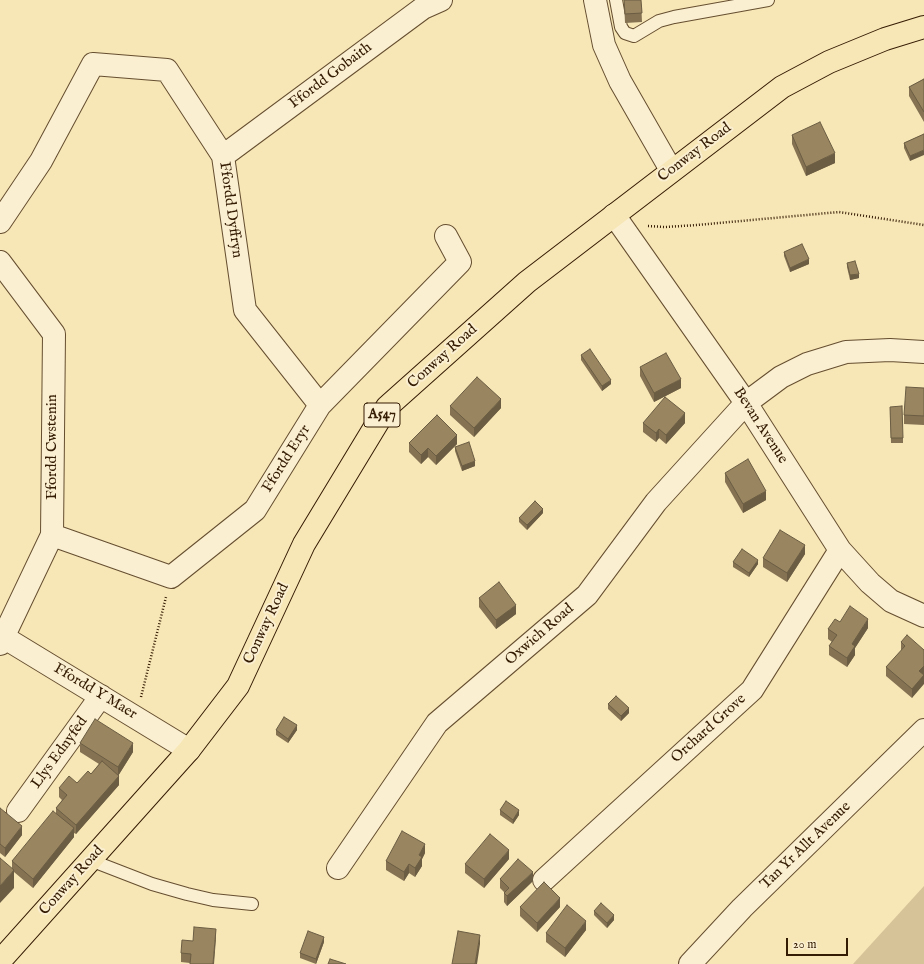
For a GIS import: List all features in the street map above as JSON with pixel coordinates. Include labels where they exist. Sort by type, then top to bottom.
[{"type":"main road","name":"Conway Road","points":[[0,962],[189,750],[238,686],[304,544],[387,407],[527,282],[617,219],[670,170],[782,87],[829,62],[885,39],[924,27]]},
{"type":"street","points":[[595,0],[604,45],[620,80],[670,170]]},
{"type":"street","name":"Ffordd Gobaith","points":[[223,156],[427,3]]},
{"type":"street","name":"Ffordd Dyffryn","points":[[0,222],[41,161],[93,64],[167,70],[223,156],[245,310],[320,405]]},
{"type":"street","name":"Bevan Avenue","points":[[617,219],[746,403],[840,550],[870,583],[891,601],[924,616]]},
{"type":"street","name":"Ffordd Eryr","points":[[170,577],[255,510],[320,405],[460,262],[446,236]]},
{"type":"street","name":"Ffordd Cwstenin","points":[[0,262],[54,334],[52,535],[1,639]]},
{"type":"street","name":"Oxwich Road","points":[[338,868],[437,723],[587,595],[656,502],[746,403],[781,377],[807,364],[846,352],[890,350],[924,352]]},
{"type":"street","points":[[52,535],[170,577]]},
{"type":"street","name":"Orchard Grove","points":[[544,880],[752,690],[840,550]]},
{"type":"street","name":"Ffordd Y Maer","points":[[1,639],[101,696],[189,750]]},
{"type":"street","name":"Llys Ednyfed","points":[[18,810],[101,696]]},
{"type":"street","name":"Tan Yr Allt Avenue","points":[[690,964],[742,908],[924,730]]},
{"type":"lane","points":[[616,0],[621,27],[625,33],[634,36],[659,21],[768,0]]},
{"type":"lane","points":[[90,860],[152,884],[187,894],[213,900],[252,904]]},
{"type":"path","points":[[617,219],[665,227],[839,212],[924,225]]},
{"type":"path","points":[[136,717],[170,577]]},
{"type":"shaded area","points":[[924,886],[924,964],[853,964]]},
{"type":"building","points":[[624,0],[641,0],[642,13],[625,14]]},
{"type":"building","points":[[924,79],[924,112],[909,87]]},
{"type":"building","points":[[820,122],[835,153],[806,167],[792,135]]},
{"type":"building","points":[[924,134],[924,150],[910,156],[904,143]]},
{"type":"building","points":[[802,244],[809,259],[790,268],[784,252]]},
{"type":"building","points":[[855,261],[859,274],[850,275],[847,263]]},
{"type":"building","points":[[590,349],[611,380],[602,386],[581,355]]},
{"type":"building","points":[[666,353],[681,379],[654,393],[640,367]]},
{"type":"building","points":[[477,377],[501,399],[474,428],[450,406]]},
{"type":"building","points":[[906,387],[924,388],[924,416],[904,415]]},
{"type":"building","points":[[665,397],[685,413],[666,435],[659,429],[656,433],[643,423]]},
{"type":"building","points":[[902,406],[903,438],[891,438],[890,407]]},
{"type":"building","points":[[437,415],[457,435],[436,456],[428,448],[421,455],[409,443]]},
{"type":"building","points":[[469,442],[475,461],[462,466],[455,447]]},
{"type":"building","points":[[748,459],[766,491],[743,504],[725,473]]},
{"type":"building","points":[[535,501],[543,509],[527,525],[519,518]]},
{"type":"building","points":[[780,530],[805,545],[787,573],[763,558]]},
{"type":"building","points":[[742,549],[758,560],[749,573],[733,562]]},
{"type":"building","points":[[499,582],[516,605],[496,620],[479,598]]},
{"type":"building","points":[[850,606],[868,619],[852,644],[855,646],[847,658],[829,646],[837,635],[828,629],[835,619],[840,622]]},
{"type":"building","points":[[907,635],[924,650],[924,666],[919,671],[924,675],[912,689],[886,667],[905,646],[901,642]]},
{"type":"building","points":[[616,696],[629,708],[621,716],[608,704]]},
{"type":"building","points":[[284,717],[297,725],[288,739],[276,730]]},
{"type":"building","points":[[95,719],[133,743],[118,767],[80,743]]},
{"type":"building","points":[[102,761],[119,776],[76,825],[56,808],[67,795],[59,788],[69,776],[77,783],[88,771],[91,774]]},
{"type":"building","points":[[506,801],[519,810],[513,820],[500,810]]},
{"type":"building","points":[[0,808],[22,826],[5,848],[0,844]]},
{"type":"building","points":[[53,811],[74,828],[33,879],[12,861]]},
{"type":"building","points":[[402,831],[425,844],[419,855],[422,857],[415,868],[409,864],[404,872],[386,861]]},
{"type":"building","points":[[490,834],[509,850],[484,879],[465,864]]},
{"type":"building","points":[[0,858],[14,870],[0,886]]},
{"type":"building","points":[[518,859],[533,872],[507,896],[504,893],[509,888],[500,879]]},
{"type":"building","points":[[544,882],[560,898],[537,923],[520,907]]},
{"type":"building","points":[[601,903],[614,915],[607,923],[594,911]]},
{"type":"building","points":[[567,905],[586,921],[565,948],[546,933]]},
{"type":"building","points":[[194,927],[216,929],[213,964],[190,964],[191,954],[181,953],[182,940],[193,941]]},
{"type":"building","points":[[308,931],[324,937],[316,959],[300,953]]},
{"type":"building","points":[[458,931],[480,935],[475,964],[452,964]]},
{"type":"building","points":[[330,959],[346,964],[328,964]]}]
